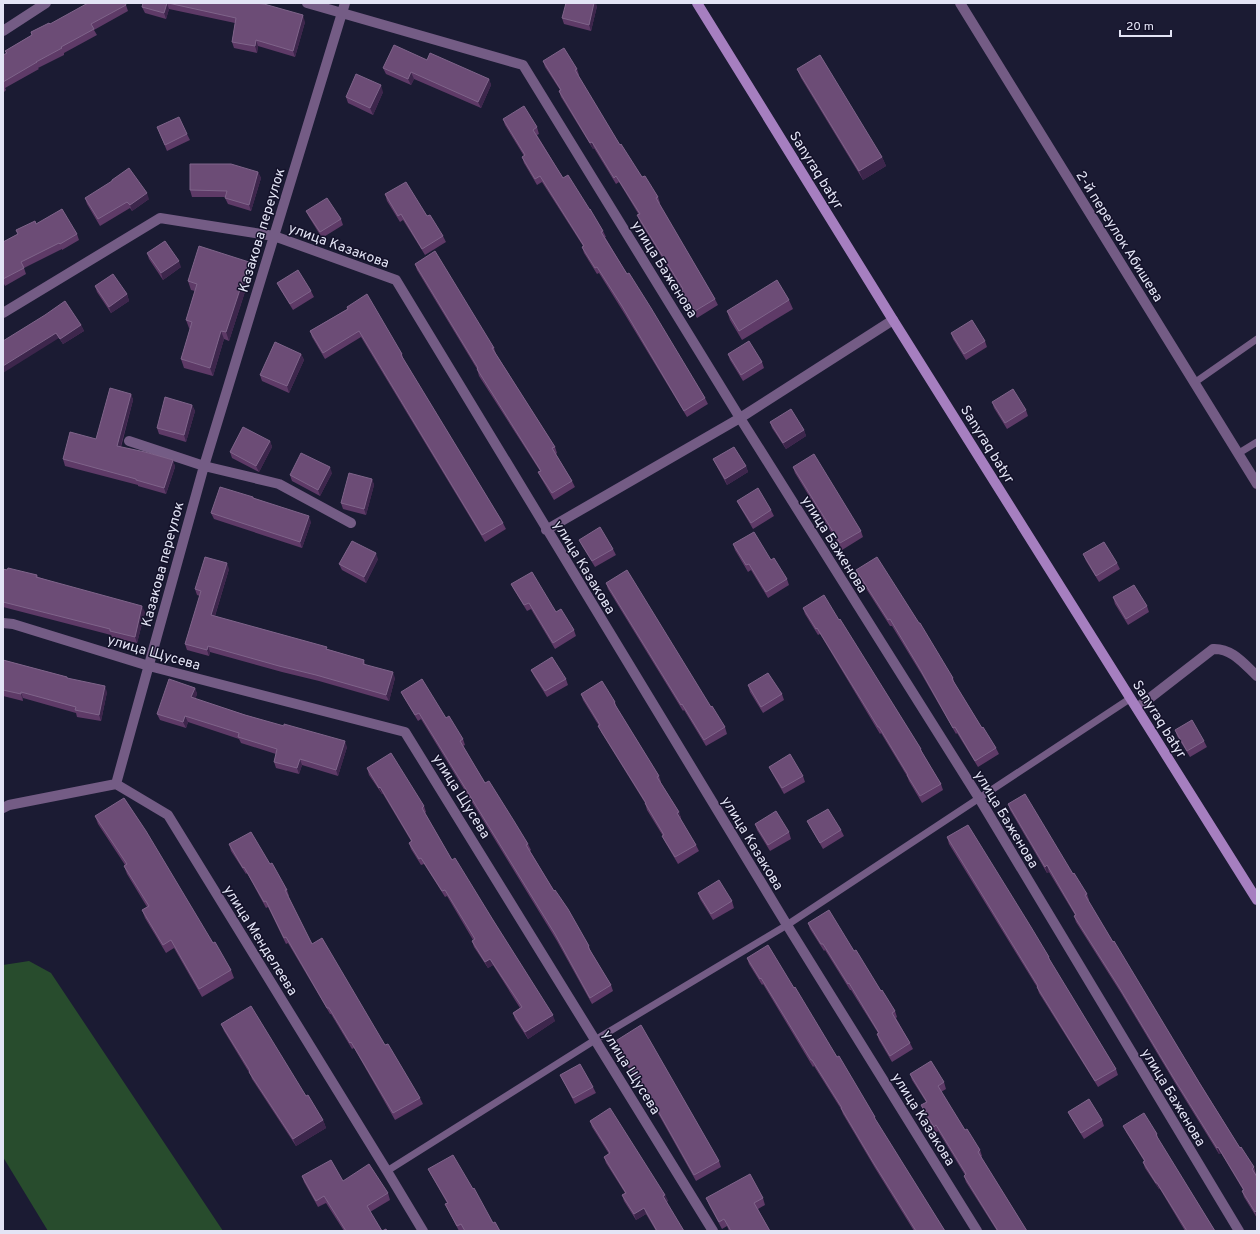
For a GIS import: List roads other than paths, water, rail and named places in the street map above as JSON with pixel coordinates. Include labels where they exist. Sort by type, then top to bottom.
[{"type":"street","points":[[3,31],[46,3]]},
{"type":"street","name":"улица Баженова","points":[[307,3],[523,66],[740,418],[979,798],[1239,1231]]},
{"type":"street","name":"Казакова переулок","points":[[116,784],[204,466],[345,3]]},
{"type":"street","name":"Sanyraq batyr","points":[[697,3],[893,320],[1257,900]]},
{"type":"street","name":"2-й переулок Абишева","points":[[960,3],[1257,484]]},
{"type":"street","name":"улица Казакова","points":[[3,313],[160,218],[274,236],[396,280],[546,530],[787,925],[977,1231]]},
{"type":"street","points":[[546,530],[740,418],[893,320]]},
{"type":"street","points":[[129,441],[204,466],[279,484],[351,523]]},
{"type":"street","name":"улица Щусева","points":[[3,623],[13,624],[149,666],[405,732],[713,1231]]},
{"type":"street","points":[[1137,708],[1213,649],[1220,649],[1229,652],[1257,676]]},
{"type":"street","points":[[3,808],[9,804],[116,784]]},
{"type":"street","name":"улица Менделеева","points":[[116,784],[168,815],[387,1171],[422,1231]]},
{"type":"lane","points":[[1194,383],[1257,339]]},
{"type":"lane","points":[[1239,453],[1257,442]]},
{"type":"lane","points":[[387,1171],[595,1040],[787,925],[1131,698]]}]
